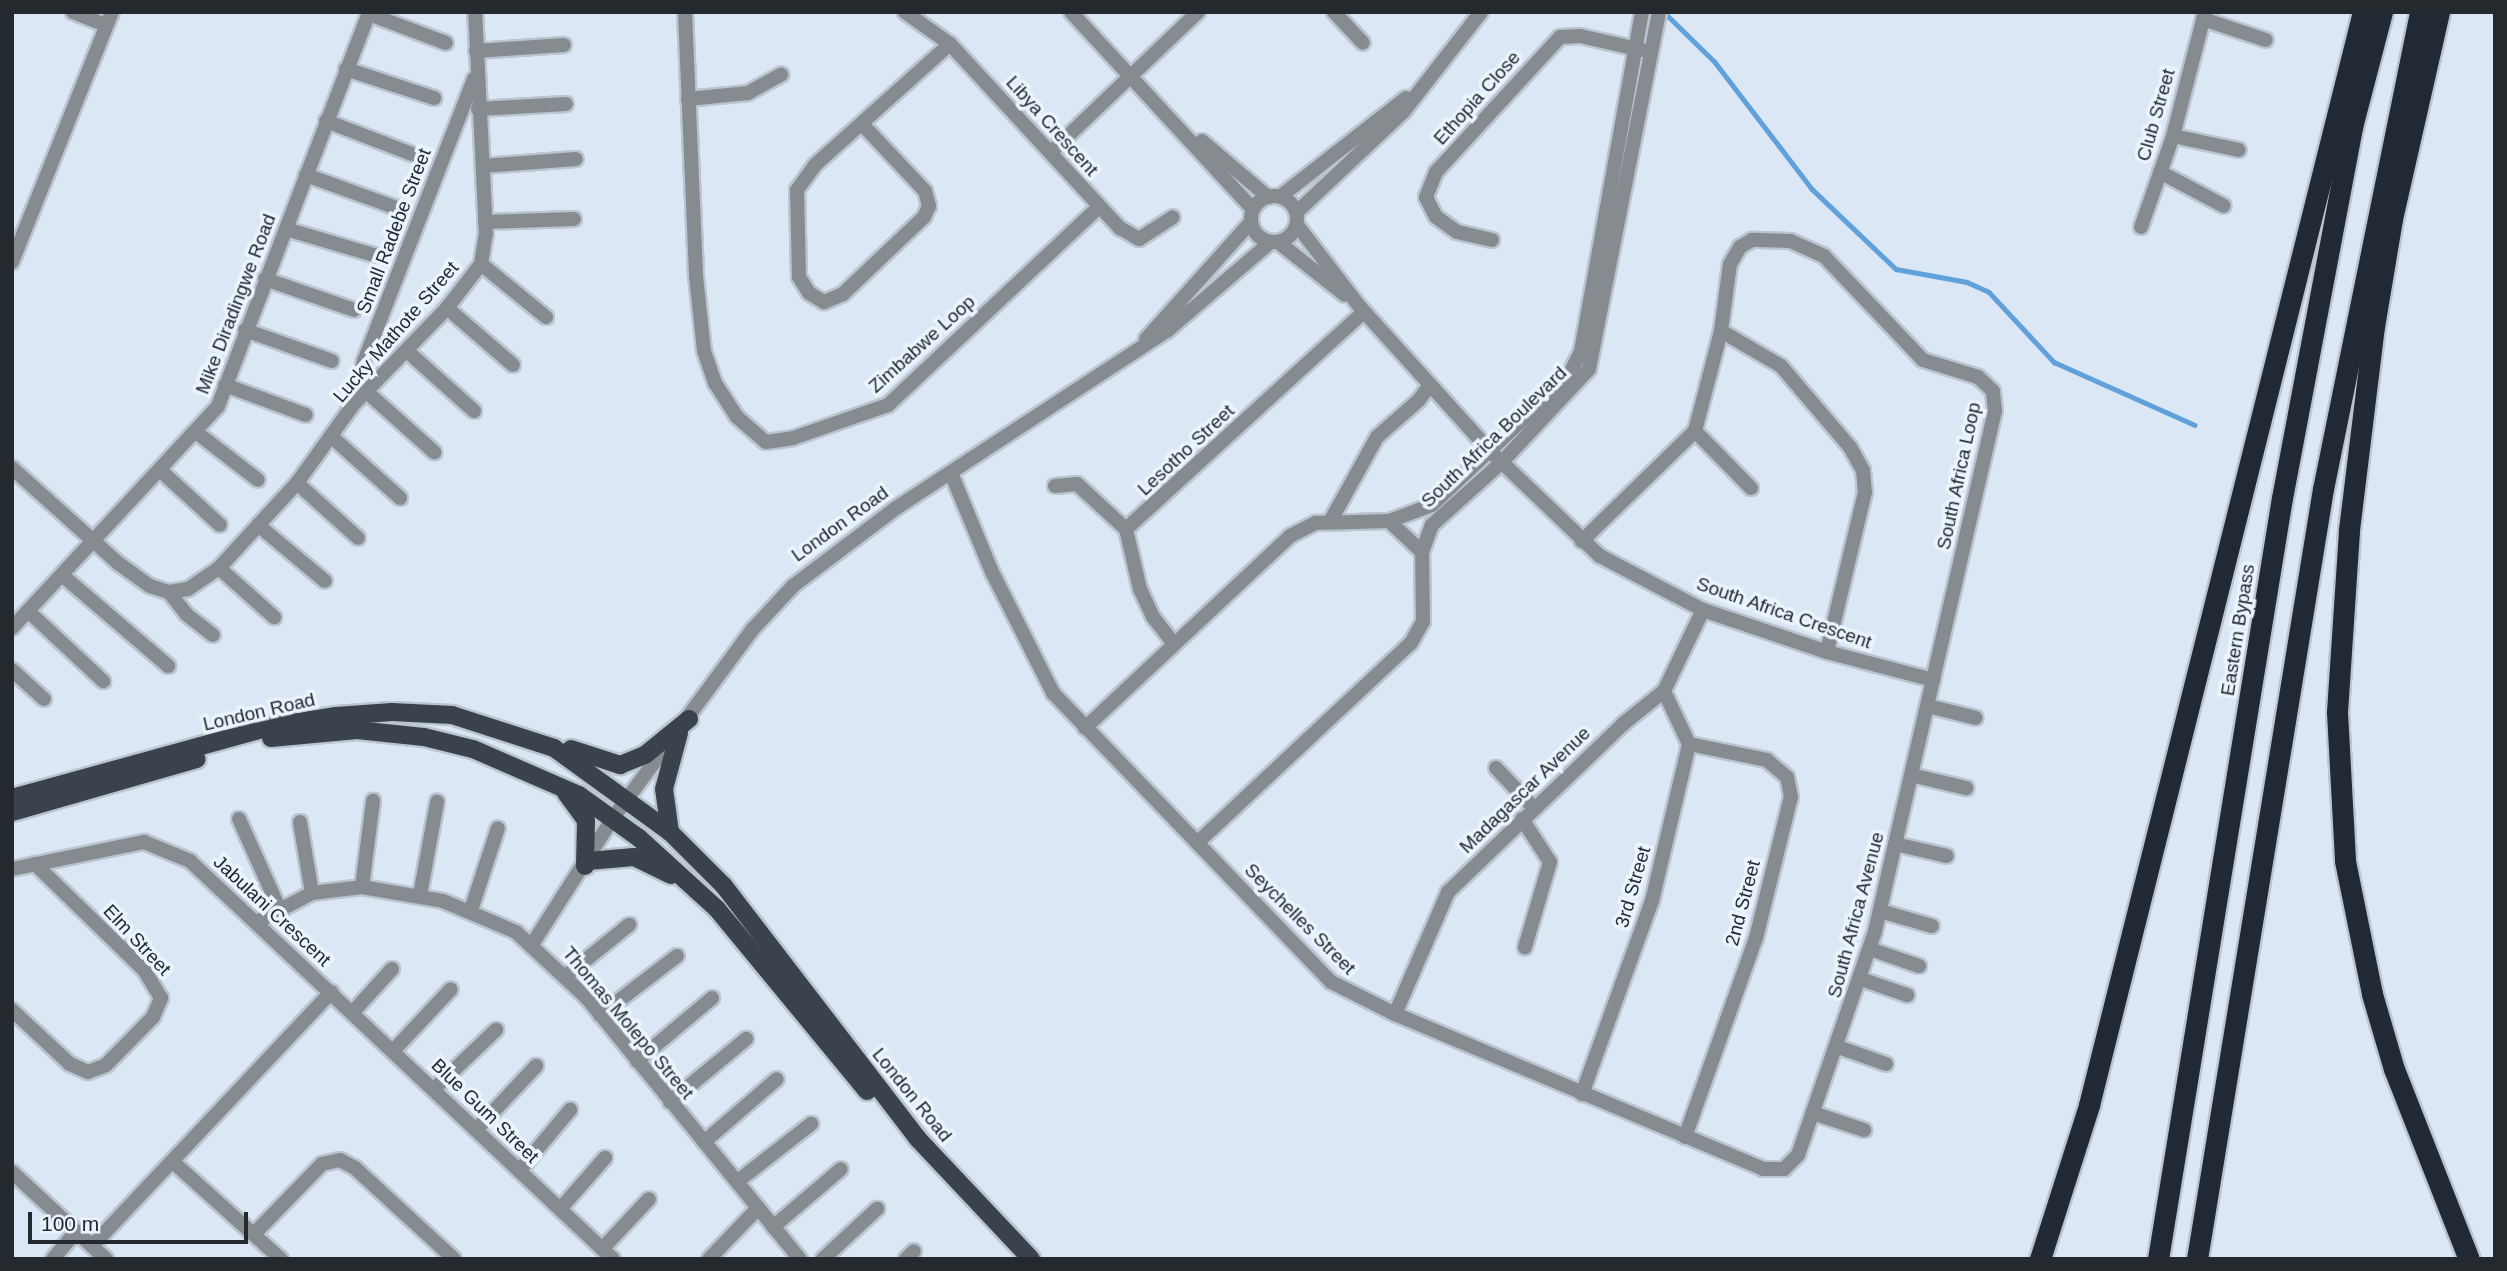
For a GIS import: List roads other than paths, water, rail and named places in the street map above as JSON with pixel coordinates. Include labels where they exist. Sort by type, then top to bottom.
[{"type":"highway","points":[[2040,1259],[2089,1105],[2363,12]]},
{"type":"highway","name":"Eastern Bypass","points":[[2158,1259],[2284,485],[2352,127],[2382,12]]},
{"type":"highway","points":[[2197,1259],[2323,489],[2420,12]]},
{"type":"highway","points":[[2439,12],[2392,219],[2374,326],[2349,531],[2337,712],[2345,860],[2363,959],[2394,1069],[2469,1259]]},
{"type":"main road","name":"London Road","points":[[12,798],[274,726],[336,716],[392,712],[452,715],[554,748],[627,798],[670,832],[747,913],[919,1139],[1031,1259]]},
{"type":"main road","points":[[554,748],[620,765],[645,755],[684,726]]},
{"type":"main road","points":[[670,832],[664,789],[684,726]]},
{"type":"main road","name":"London Road","points":[[12,812],[263,740],[332,731],[424,737],[472,749],[552,780],[613,818],[701,893],[930,1167],[1017,1259]]},
{"type":"main road","points":[[552,780],[574,801],[586,821],[586,864],[634,857],[701,893]]},
{"type":"street","points":[[12,262],[109,19],[73,12]]},
{"type":"street","name":"Lucky Mathote Street","points":[[169,592],[200,583],[219,568],[297,483],[333,438],[353,405],[368,393],[407,351],[481,264],[485,222],[484,166],[478,110],[475,12]]},
{"type":"street","name":"Zimbabwe Loop","points":[[685,12],[704,351],[715,383],[737,417],[766,442],[793,438],[888,405],[1099,207]]},
{"type":"street","name":"Libya Crescent","points":[[905,12],[950,44],[1099,207],[1139,239],[1173,217]]},
{"type":"street","points":[[1071,12],[1161,105],[1297,219]]},
{"type":"street","points":[[1051,152],[1198,12]]},
{"type":"street","points":[[1334,12],[1363,43]]},
{"type":"street","points":[[1161,105],[1252,215],[1258,236],[1275,242],[1290,237],[1297,219],[1397,118],[1481,12]]},
{"type":"street","name":"South Africa Boulevard","points":[[1197,843],[1411,643],[1423,621],[1422,552],[1442,513],[1502,463],[1574,390],[1593,361],[1658,12]]},
{"type":"street","points":[[369,13],[446,43]]},
{"type":"street","name":"Mike Diradingwe Road","points":[[12,628],[218,406],[369,13]]},
{"type":"street","points":[[2204,15],[2266,40]]},
{"type":"street","name":"Club Street","points":[[2141,227],[2173,135],[2204,15]]},
{"type":"street","name":"South Africa Boulevard","points":[[1085,728],[1290,536],[1331,520],[1389,521],[1432,505],[1562,384],[1577,361],[1641,19]]},
{"type":"street","name":"Ethopia Close","points":[[1492,240],[1457,232],[1432,212],[1426,197],[1436,172],[1560,37],[1580,36],[1651,51]]},
{"type":"street","points":[[862,124],[925,191],[929,206],[924,217],[843,295],[824,302],[809,293],[799,277],[796,199],[807,174],[862,124],[950,44]]},
{"type":"street","points":[[476,51],[564,46]]},
{"type":"street","points":[[346,69],[434,98]]},
{"type":"street","name":"Small Radebe Street","points":[[353,405],[364,361],[476,74]]},
{"type":"street","points":[[688,99],[748,93],[780,75]]},
{"type":"street","points":[[1252,215],[1428,82]]},
{"type":"street","points":[[478,110],[566,104]]},
{"type":"street","points":[[326,121],[412,154]]},
{"type":"street","points":[[2173,135],[2238,150]]},
{"type":"street","points":[[484,166],[576,159]]},
{"type":"street","points":[[2160,172],[2224,206]]},
{"type":"street","points":[[306,175],[394,207]]},
{"type":"street","name":"London Road","points":[[1138,348],[1252,215]]},
{"type":"street","points":[[485,222],[574,219]]},
{"type":"street","name":"South Africa Crescent","points":[[1297,219],[1362,310],[1490,451],[1582,541],[1611,564],[1703,610],[1827,652],[1933,680]]},
{"type":"street","points":[[286,229],[374,255]]},
{"type":"street","name":"South Africa Loop","points":[[1695,431],[1721,331],[1734,254],[1752,240],[1790,241],[1824,256],[1923,360],[1978,377],[1993,391],[1996,411],[1933,680]]},
{"type":"street","name":"South Africa Crescent","points":[[1275,242],[1362,310]]},
{"type":"street","name":"London Road","points":[[613,818],[684,726],[752,630],[793,586],[850,540],[1167,331],[1275,242]]},
{"type":"street","points":[[481,264],[546,317]]},
{"type":"street","points":[[265,279],[354,310]]},
{"type":"street","points":[[446,308],[513,365]]},
{"type":"street","name":"Lesotho Street","points":[[1126,529],[1362,310]]},
{"type":"street","points":[[245,330],[332,361]]},
{"type":"street","points":[[1721,331],[1781,366],[1850,447],[1863,470],[1865,492],[1827,652]]},
{"type":"street","points":[[407,351],[474,411]]},
{"type":"street","points":[[225,385],[306,415]]},
{"type":"street","points":[[1331,520],[1377,437],[1430,385]]},
{"type":"street","points":[[368,393],[434,452]]},
{"type":"street","points":[[1582,541],[1695,431],[1751,488]]},
{"type":"street","points":[[196,432],[258,480]]},
{"type":"street","points":[[333,438],[400,498]]},
{"type":"street","points":[[12,468],[140,580],[169,592],[186,614],[213,635]]},
{"type":"street","points":[[160,470],[220,525]]},
{"type":"street","name":"Seychelles Street","points":[[951,473],[992,572],[1053,693],[1331,982],[1395,1014],[1685,1137],[1774,1171],[1792,1164],[1798,1155]]},
{"type":"street","points":[[297,483],[358,538]]},
{"type":"street","points":[[1055,486],[1077,484],[1126,529],[1140,589],[1153,617],[1174,644]]},
{"type":"street","points":[[1389,521],[1422,552]]},
{"type":"street","points":[[258,525],[326,582]]},
{"type":"street","points":[[219,568],[275,617]]},
{"type":"street","points":[[62,575],[168,666]]},
{"type":"street","name":"Madagascar Avenue","points":[[1395,1014],[1448,892],[1522,819],[1664,691],[1703,610]]},
{"type":"street","points":[[28,611],[103,681]]},
{"type":"street","points":[[12,670],[44,699]]},
{"type":"street","name":"South Africa Avenue","points":[[1798,1155],[1838,1047],[1870,949],[1933,680]]},
{"type":"street","points":[[1664,691],[1689,744]]},
{"type":"street","points":[[1928,706],[1976,718]]},
{"type":"street","name":"3rd Street","points":[[1583,1094],[1652,901],[1689,744]]},
{"type":"street","name":"2nd Street","points":[[1685,1137],[1756,938],[1791,797],[1787,777],[1766,760],[1689,744]]},
{"type":"street","points":[[1496,768],[1534,808]]},
{"type":"street","points":[[1911,775],[1966,788]]},
{"type":"street","points":[[362,887],[373,801]]},
{"type":"street","points":[[420,895],[437,802]]},
{"type":"street","points":[[533,943],[613,818]]},
{"type":"street","points":[[239,819],[279,908]]},
{"type":"street","points":[[1522,819],[1550,862],[1525,947]]},
{"type":"street","points":[[300,822],[312,893]]},
{"type":"street","points":[[471,910],[498,828]]},
{"type":"street","name":"Jabulani Crescent","points":[[12,869],[155,844],[190,861],[331,992],[92,1246]]},
{"type":"street","points":[[1895,844],[1947,856]]},
{"type":"street","name":"Elm Street","points":[[12,1010],[70,1064],[88,1072],[106,1065],[153,1017],[160,992],[144,970],[35,864]]},
{"type":"street","name":"Thomas Molepo Street","points":[[257,922],[279,908],[312,893],[362,887],[420,895],[471,910],[533,943],[567,975],[600,1014],[800,1259]]},
{"type":"street","points":[[1880,911],[1932,926]]},
{"type":"street","points":[[567,975],[629,925]]},
{"type":"street","points":[[1870,949],[1919,966]]},
{"type":"street","points":[[600,1014],[677,956]]},
{"type":"street","points":[[353,1012],[392,970]]},
{"type":"street","points":[[1861,979],[1907,995]]},
{"type":"street","points":[[394,1050],[451,989]]},
{"type":"street","name":"Blue Gum Street","points":[[331,992],[608,1254]]},
{"type":"street","points":[[637,1061],[712,998]]},
{"type":"street","points":[[434,1089],[496,1030]]},
{"type":"street","points":[[670,1102],[746,1039]]},
{"type":"street","points":[[1838,1047],[1886,1064]]},
{"type":"street","points":[[476,1130],[536,1066]]},
{"type":"street","points":[[704,1142],[777,1079]]},
{"type":"street","points":[[519,1171],[570,1110]]},
{"type":"street","points":[[1813,1113],[1864,1130]]},
{"type":"street","points":[[738,1181],[811,1124]]},
{"type":"street","points":[[561,1208],[605,1158]]},
{"type":"street","points":[[254,1234],[321,1164],[340,1160],[355,1168],[454,1259]]},
{"type":"street","points":[[172,1161],[281,1259]]},
{"type":"street","points":[[773,1227],[841,1169]]},
{"type":"street","points":[[12,1172],[106,1259]]},
{"type":"street","points":[[608,1254],[649,1199]]},
{"type":"street","points":[[709,1259],[758,1208]]},
{"type":"street","points":[[823,1259],[877,1209]]},
{"type":"street","points":[[53,1259],[76,1232]]},
{"type":"waterway","points":[[1664,12],[1715,62],[1812,189],[1896,269],[1967,282],[1989,292],[2054,362],[2195,425]]}]
